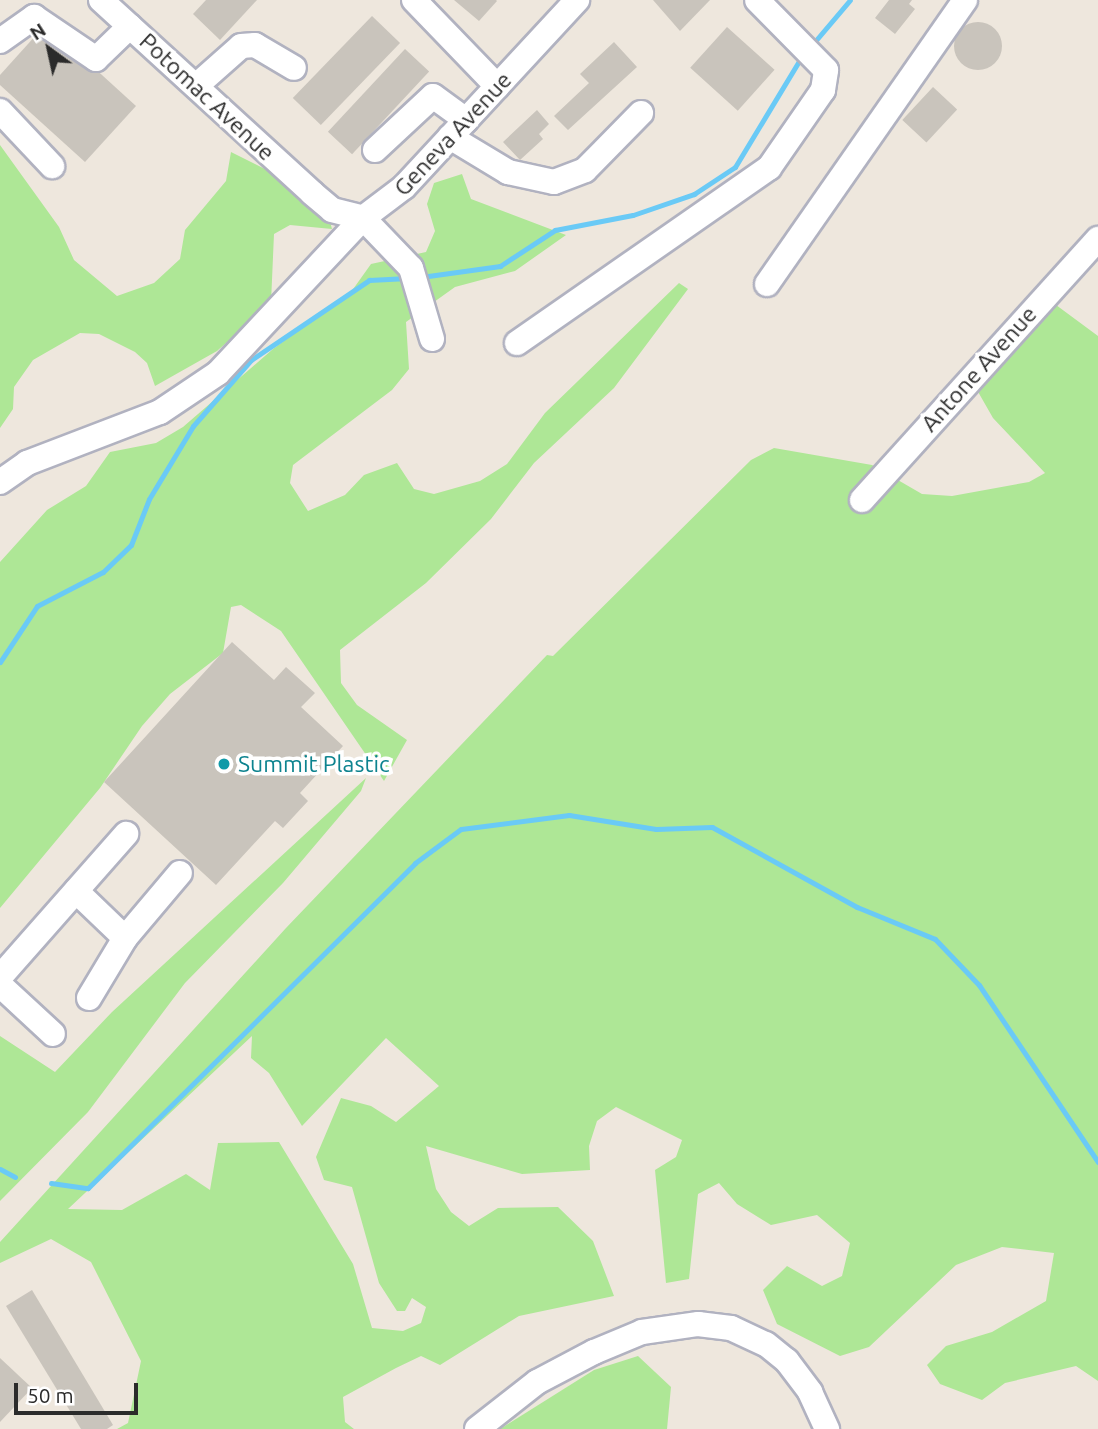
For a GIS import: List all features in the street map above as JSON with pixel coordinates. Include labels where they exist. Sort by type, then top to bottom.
[{"type":"street","name":"Potomac Avenue","points":[[102,0],[332,210],[363,218]]},
{"type":"street","points":[[414,0],[497,86]]},
{"type":"street","name":"Geneva Avenue","points":[[0,482],[27,463],[160,412],[218,373],[363,218],[385,205],[577,0]]},
{"type":"street","points":[[517,343],[769,168],[823,90],[826,70],[805,45],[757,0]]},
{"type":"street","points":[[767,284],[965,0]]},
{"type":"street","points":[[0,41],[34,17],[96,59],[130,26]]},
{"type":"street","points":[[196,86],[241,47],[255,45],[295,68]]},
{"type":"street","points":[[375,150],[433,96],[458,128],[508,172],[554,182],[585,170],[641,113]]},
{"type":"street","points":[[0,111],[52,166]]},
{"type":"street","points":[[363,218],[414,276],[432,339]]},
{"type":"street","name":"Antone Avenue","points":[[862,500],[1098,239]]},
{"type":"street","points":[[0,977],[126,834]]},
{"type":"street","points":[[89,998],[125,938],[180,873]]},
{"type":"street","points":[[76,891],[125,938]]},
{"type":"street","points":[[0,985],[53,1034]]},
{"type":"street","points":[[477,1429],[516,1396],[582,1357],[642,1332],[690,1324],[731,1328],[766,1343],[804,1380],[827,1429]]},
{"type":"green space","points":[[0,145],[59,227],[74,260],[117,296],[154,283],[180,259],[185,230],[226,181],[231,152],[281,177],[329,218],[332,229],[290,225],[274,234],[271,303],[217,351],[155,386],[147,363],[135,352],[99,334],[80,333],[33,360],[14,387],[13,409],[0,428]]},
{"type":"green space","points":[[462,174],[471,199],[566,235],[515,271],[455,287],[406,322],[409,369],[392,390],[293,465],[290,483],[308,511],[345,495],[364,475],[397,463],[414,489],[434,494],[480,481],[507,464],[545,413],[679,283],[688,289],[614,388],[534,463],[491,519],[426,583],[340,650],[341,683],[357,705],[407,740],[384,781],[281,631],[241,605],[231,607],[223,653],[170,694],[142,726],[100,788],[0,908],[0,562],[47,510],[86,486],[110,452],[156,443],[183,427],[273,349],[351,292],[371,264],[426,252],[435,231],[427,204],[434,183]]},
{"type":"green space","points":[[1052,302],[1098,336],[1098,1381],[1076,1366],[1005,1383],[982,1400],[940,1384],[927,1365],[946,1346],[992,1332],[1046,1301],[1054,1253],[1002,1247],[956,1265],[869,1347],[840,1356],[777,1324],[763,1290],[787,1266],[822,1286],[842,1276],[850,1243],[817,1215],[771,1225],[737,1204],[719,1183],[698,1194],[689,1279],[666,1283],[655,1170],[676,1157],[682,1140],[616,1107],[597,1121],[589,1146],[590,1170],[522,1174],[426,1146],[436,1189],[451,1212],[469,1226],[498,1208],[558,1207],[593,1241],[614,1296],[519,1316],[440,1365],[421,1356],[396,1368],[343,1397],[345,1422],[354,1429],[117,1429],[128,1423],[141,1361],[91,1262],[51,1239],[0,1263],[0,1242],[286,928],[547,655],[553,656],[751,460],[774,448],[872,465],[922,494],[952,496],[1029,482],[1045,473],[993,418],[977,390]],"holes":[[[252,1036],[251,1058],[269,1073],[302,1126],[386,1038],[439,1086],[396,1122],[371,1106],[341,1098],[316,1157],[324,1180],[352,1187],[379,1283],[397,1311],[405,1311],[412,1298],[426,1307],[421,1323],[403,1331],[372,1328],[353,1264],[279,1142],[218,1143],[210,1190],[186,1174],[122,1210],[68,1209]]]},
{"type":"green space","points":[[366,778],[361,791],[283,883],[185,983],[88,1112],[0,1201],[0,1036],[55,1072],[112,1012]]},
{"type":"green space","points":[[638,1356],[671,1387],[667,1429],[500,1429],[594,1370]]},
{"type":"building","points":[[206,0],[257,0],[220,40],[193,14]]},
{"type":"building","points":[[454,0],[496,0],[497,1],[479,21]]},
{"type":"building","points":[[653,0],[710,0],[680,31]]},
{"type":"building","points":[[889,0],[912,0],[909,4],[915,9],[895,34],[875,18]]},
{"type":"building","points":[[372,16],[400,43],[321,125],[293,98]]},
{"type":"building","points":[[978,22],[995,29],[1002,46],[995,63],[978,70],[961,63],[954,46],[961,29]]},
{"type":"building","points":[[46,24],[136,106],[85,162],[0,85],[0,75]]},
{"type":"building","points":[[727,27],[775,70],[738,111],[690,68]]},
{"type":"building","points":[[614,42],[637,67],[568,130],[554,116],[589,83],[580,74]]},
{"type":"building","points":[[405,49],[429,72],[352,154],[328,132]]},
{"type":"building","points":[[933,87],[957,110],[926,142],[902,120]]},
{"type":"building","points":[[537,110],[549,124],[539,134],[543,139],[520,160],[503,142]]},
{"type":"building","name":"Summit Plastic","points":[[232,642],[274,680],[286,667],[315,693],[301,707],[343,746],[300,793],[308,801],[283,828],[275,821],[216,885],[104,782]]},
{"type":"building","points":[[32,1290],[113,1425],[107,1429],[81,1429],[6,1306]]},
{"type":"building","points":[[0,1358],[32,1388],[0,1422]]},
{"type":"waterway","points":[[811,46],[850,0]]},
{"type":"waterway","points":[[421,277],[500,266],[555,230],[633,215],[694,194],[735,167],[802,56]]},
{"type":"waterway","points":[[0,662],[37,606],[103,572],[131,545],[149,499],[193,426],[251,360],[369,280],[408,278]]},
{"type":"waterway","points":[[51,1183],[88,1188],[415,863],[461,829],[569,815],[656,829],[712,827],[857,907],[935,939],[979,985],[1098,1162]]},
{"type":"waterway","points":[[0,1169],[15,1177]]},
{"type":"place","name":"Summit Plastic","points":[[224,764]]}]
